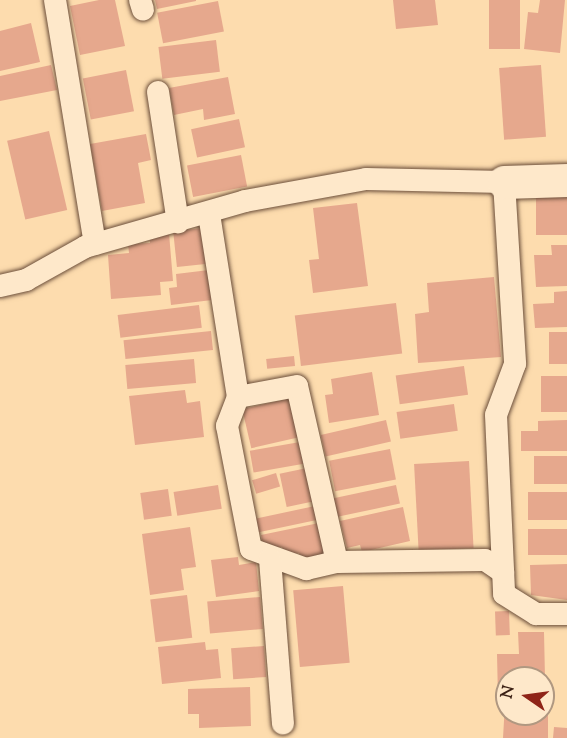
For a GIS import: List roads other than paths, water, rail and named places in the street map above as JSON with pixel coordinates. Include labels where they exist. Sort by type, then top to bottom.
[{"type":"street","points":[[504,182],[567,180]]},
{"type":"lane","points":[[55,0],[95,244]]},
{"type":"lane","points":[[158,92],[178,222]]},
{"type":"lane","points":[[0,286],[26,280],[95,244],[209,214],[245,201],[366,179],[504,182],[514,364],[496,415],[504,594],[536,614],[567,614]]},
{"type":"lane","points":[[209,214],[238,397],[227,426],[251,549],[270,558],[306,569],[337,562],[485,560],[503,572]]},
{"type":"lane","points":[[238,397],[297,386],[337,562]]},
{"type":"lane","points":[[270,558],[283,723]]}]
